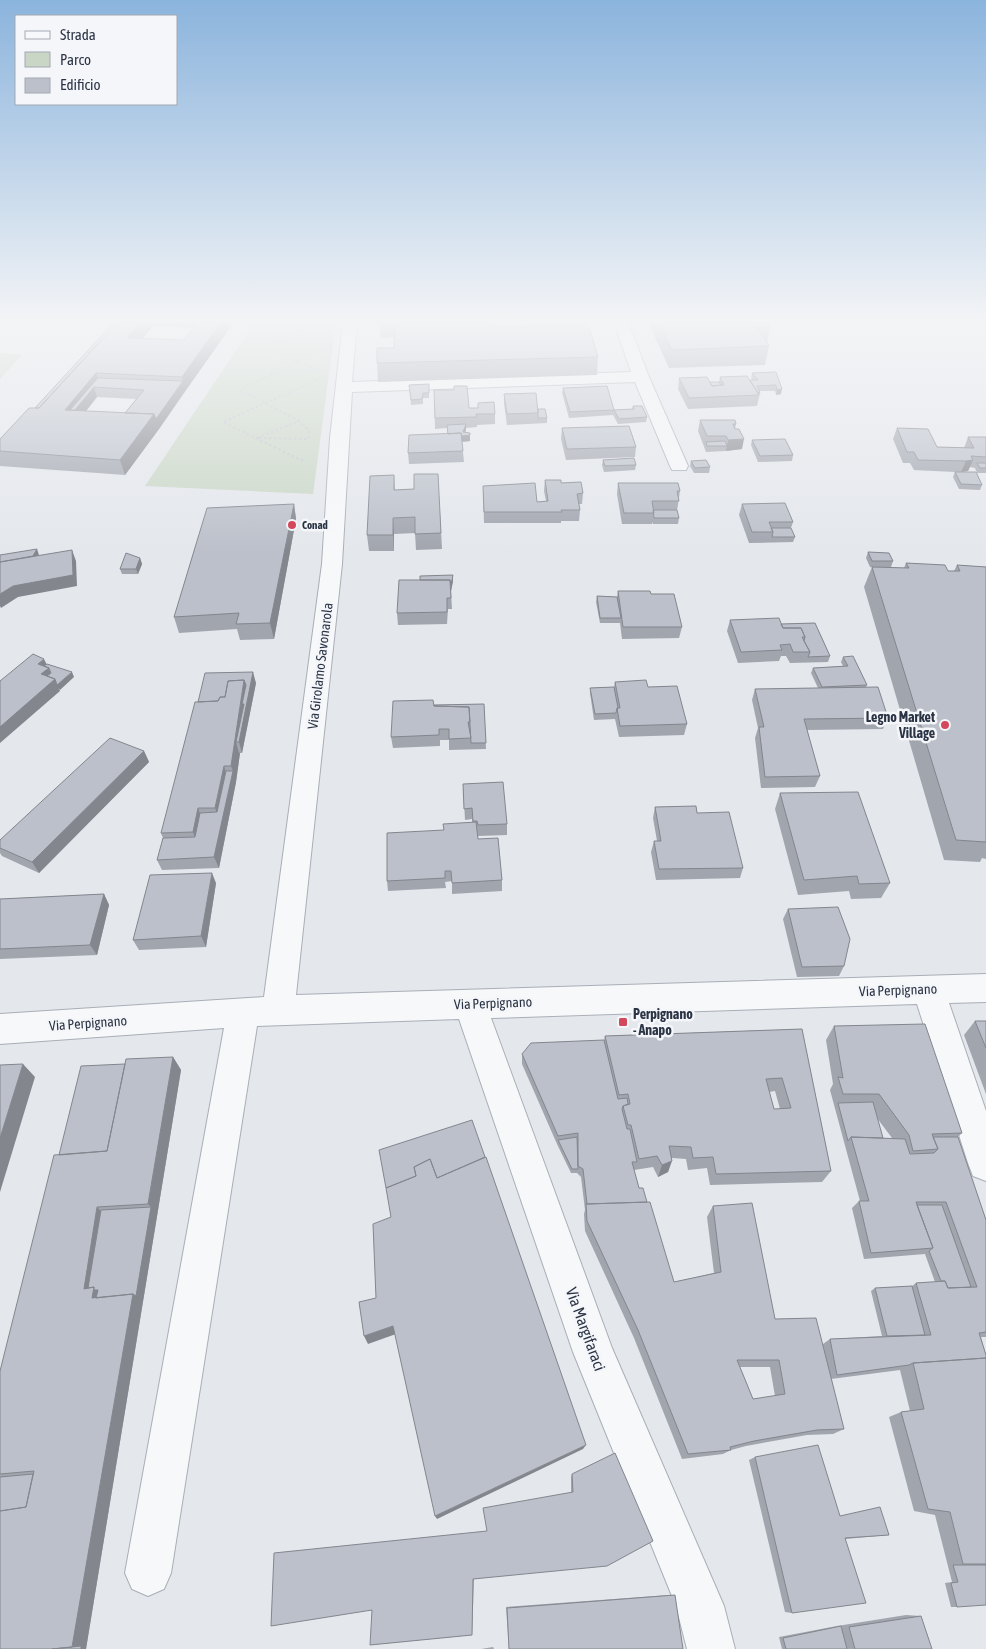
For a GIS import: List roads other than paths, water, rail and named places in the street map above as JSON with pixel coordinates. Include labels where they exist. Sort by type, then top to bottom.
[{"type":"street","name":"Via Girolamo Savonarola","points":[[148,1573],[260,1011],[332,564],[342,399]]},
{"type":"street","points":[[650,399],[679,466]]},
{"type":"street","name":"Via Perpignano","points":[[0,1030],[260,1011],[986,988]]},
{"type":"street","points":[[928,989],[986,1163]]},
{"type":"street","name":"Via Margifaraci","points":[[470,1004],[593,1352],[700,1606],[711,1649]]},
{"type":"place","name":"Conad","points":[[292,525]]},
{"type":"place","name":"Legno Market Village","points":[[945,725]]},
{"type":"place","name":"Perpignano - Anapo","points":[[623,1022]]}]
